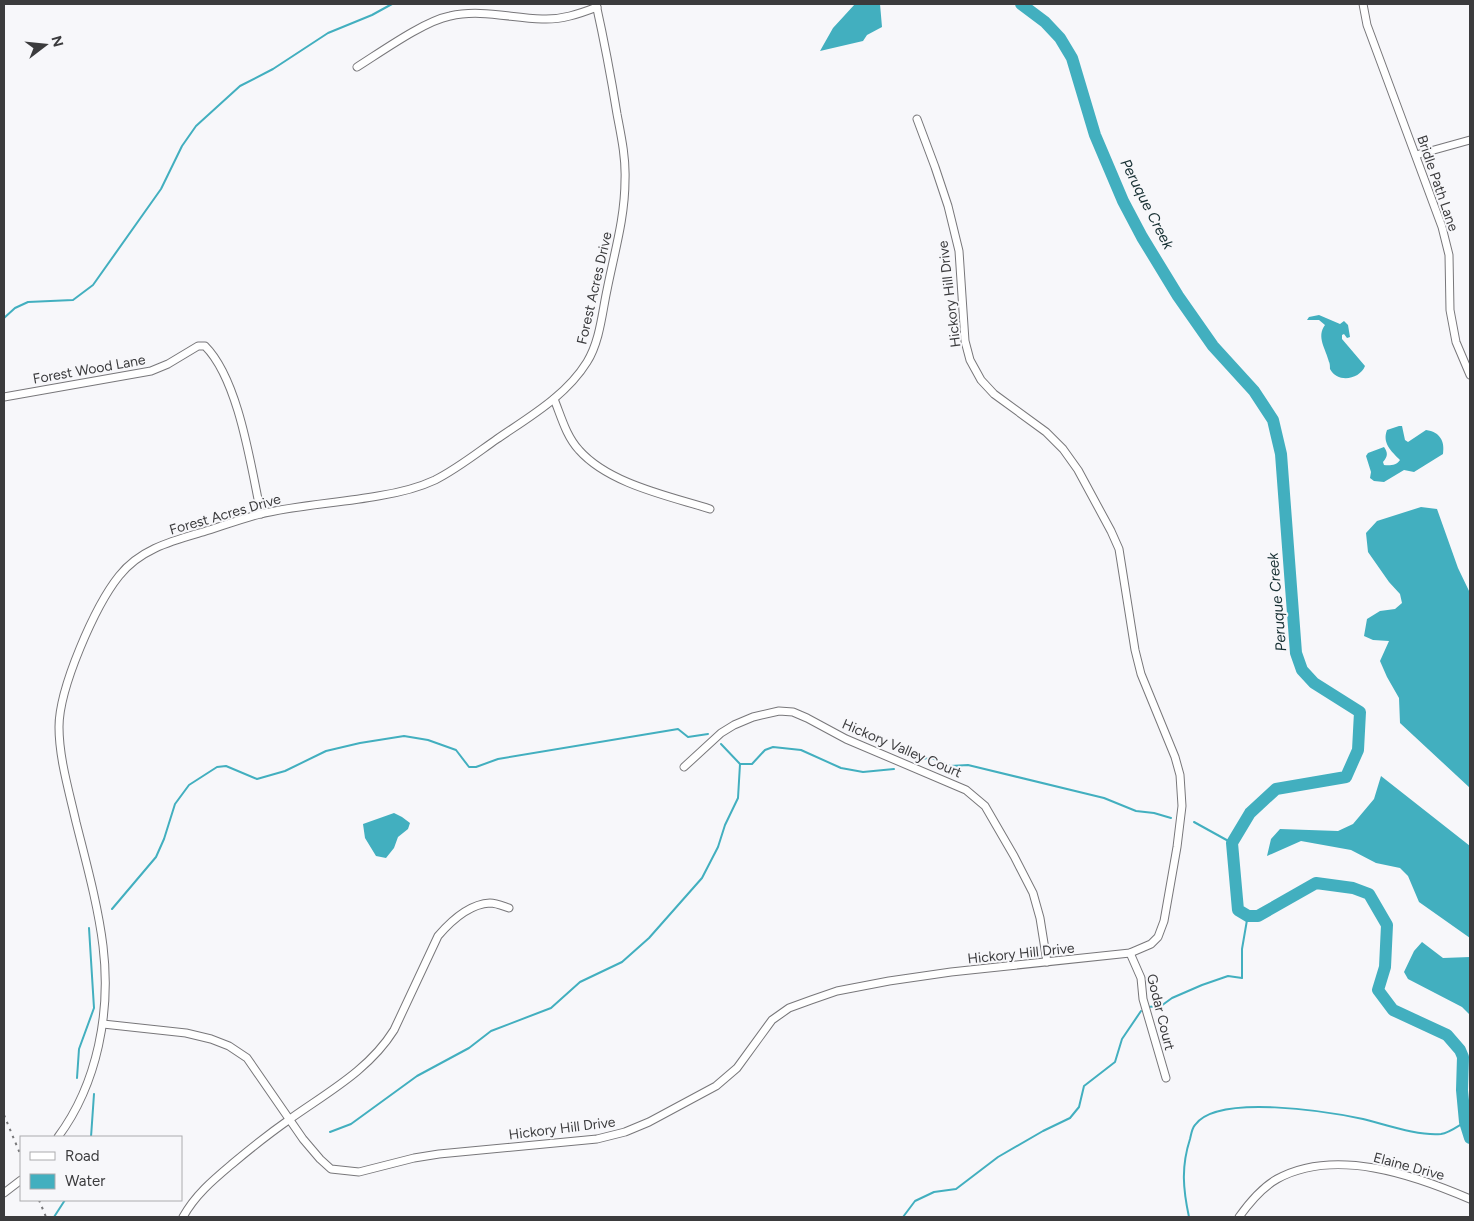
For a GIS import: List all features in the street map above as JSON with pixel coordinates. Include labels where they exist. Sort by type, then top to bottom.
[{"type":"street","name":"Bridle Path Lane","points":[[1363,4],[1367,25],[1442,227],[1449,255],[1450,310],[1456,342],[1470,374]]},
{"type":"street","points":[[357,67],[430,23],[450,16],[474,14],[558,19],[578,14],[597,5]]},
{"type":"street","name":"Forest Acres Drive","points":[[59,1136],[78,1106],[86,1088],[94,1066],[103,1024],[105,986],[103,945],[70,794],[59,729],[60,712],[65,690],[87,630],[116,579],[132,560],[149,551],[176,540],[261,514],[380,496],[434,481],[453,470],[554,398],[570,384],[587,362],[592,352],[622,226],[626,177],[617,114],[597,5]]},
{"type":"street","name":"Hickory Hill Drive","points":[[103,1024],[186,1032],[211,1038],[229,1046],[247,1058],[289,1120],[320,1159],[331,1169],[344,1172],[359,1172],[414,1158],[439,1154],[596,1139],[625,1132],[649,1122],[716,1086],[736,1068],[772,1020],[789,1008],[837,991],[950,972],[1130,953],[1152,944],[1158,937],[1164,921],[1177,846],[1182,806],[1180,775],[1175,756],[1142,674],[1135,650],[1119,549],[1112,530],[1078,470],[1063,449],[1046,432],[994,394],[981,380],[970,360],[965,341],[959,251],[944,194],[917,119]]},
{"type":"street","points":[[1416,154],[1470,140]]},
{"type":"street","name":"Forest Wood Lane","points":[[4,397],[150,371],[168,364],[198,346],[205,346],[222,369],[239,416],[261,514]]},
{"type":"street","points":[[554,398],[566,431],[579,450],[595,464],[613,475],[638,486],[710,509]]},
{"type":"street","name":"Hickory Valley Court","points":[[684,767],[721,733],[734,724],[753,717],[779,712],[793,712],[846,739],[966,790],[985,806],[1033,893],[1040,918],[1046,962]]},
{"type":"street","points":[[183,1217],[210,1182],[289,1120],[352,1076],[385,1044],[438,936],[448,925],[477,906],[490,903],[509,908]]},
{"type":"street","name":"Godar Court","points":[[1130,953],[1141,978],[1143,998],[1166,1078]]},
{"type":"street","name":"Elaine Drive","points":[[1239,1217],[1262,1191],[1278,1179],[1312,1166],[1333,1165],[1381,1169],[1422,1180],[1470,1199]]},
{"type":"street","points":[[4,1193],[20,1181]]},
{"type":"water","points":[[855,4],[880,4],[882,27],[867,35],[863,41],[820,51],[833,28]]},
{"type":"water","points":[[1319,315],[1340,324],[1344,321],[1348,325],[1350,337],[1347,338],[1344,334],[1342,339],[1365,366],[1359,374],[1354,377],[1343,378],[1338,377],[1330,369],[1330,363],[1322,343],[1321,334],[1325,325],[1319,320],[1307,320],[1309,317]]},
{"type":"water","points":[[1402,426],[1405,440],[1408,442],[1426,430],[1435,433],[1442,441],[1443,454],[1414,472],[1404,470],[1384,482],[1374,481],[1370,478],[1371,472],[1366,456],[1368,453],[1384,447],[1387,454],[1383,462],[1384,465],[1393,465],[1399,462],[1400,460],[1387,443],[1386,435],[1387,430]]},
{"type":"water","points":[[1421,507],[1437,509],[1458,568],[1470,593],[1470,788],[1400,723],[1399,698],[1380,661],[1389,641],[1373,640],[1364,636],[1367,619],[1380,611],[1395,609],[1402,603],[1400,594],[1368,552],[1366,533],[1377,521]]},
{"type":"water","points":[[1381,776],[1470,846],[1470,938],[1419,902],[1408,876],[1400,868],[1376,863],[1351,850],[1301,841],[1267,856],[1271,839],[1280,829],[1338,831],[1353,824],[1374,799]]},
{"type":"water","points":[[394,813],[410,823],[408,829],[398,837],[394,848],[386,858],[376,856],[365,838],[363,824]]},
{"type":"water","points":[[1422,942],[1443,958],[1470,957],[1470,1015],[1462,1007],[1408,979],[1404,972],[1414,951]]},
{"type":"waterway","points":[[4,318],[15,308],[28,302],[73,300],[93,285],[161,189],[182,146],[196,126],[240,86],[273,69],[328,33],[372,15],[392,4]]},
{"type":"waterway","name":"Peruque Creek","points":[[1021,4],[1045,22],[1060,38],[1072,58],[1095,135],[1123,201],[1142,237],[1178,296],[1213,346],[1254,391],[1273,420],[1281,454],[1296,653],[1302,670],[1314,683],[1360,712],[1358,750],[1346,777],[1276,789],[1250,813],[1232,843],[1238,910],[1248,916],[1258,916],[1316,883],[1353,888],[1369,894],[1387,925],[1385,967],[1378,990],[1393,1010],[1447,1035],[1460,1050],[1463,1057],[1462,1090],[1465,1122],[1470,1138]]},
{"type":"waterway","points":[[112,909],[156,857],[175,804],[189,785],[217,767],[226,766],[257,779],[285,771],[326,751],[404,736],[428,740],[456,750],[469,767],[476,767],[498,759],[678,729],[688,737],[708,734]]},
{"type":"waterway","points":[[330,1132],[351,1124],[417,1076],[469,1048],[491,1031],[551,1008],[580,982],[622,962],[649,938],[702,878],[718,847],[725,825],[738,798],[740,764],[721,744]]},
{"type":"waterway","points":[[740,764],[752,764],[765,750],[773,747],[801,750],[841,768],[863,772],[894,769]]},
{"type":"waterway","points":[[916,759],[932,758],[950,766],[968,765],[1104,798],[1136,811],[1154,813],[1171,818]]},
{"type":"waterway","points":[[1194,822],[1232,843]]},
{"type":"waterway","points":[[1147,1007],[1161,1006],[1172,998],[1228,976],[1242,978],[1242,949],[1247,920],[1238,910]]},
{"type":"waterway","points":[[77,1078],[79,1049],[94,1008],[89,928]]},
{"type":"waterway","points":[[903,1217],[915,1201],[934,1192],[956,1189],[998,1157],[1070,1118],[1079,1107],[1084,1086],[1115,1062],[1122,1039],[1141,1011]]},
{"type":"waterway","points":[[91,1136],[94,1094]]},
{"type":"waterway","points":[[1189,1217],[1184,1187],[1185,1159],[1193,1128],[1207,1115],[1249,1107],[1301,1109],[1363,1119],[1413,1132],[1432,1134],[1447,1132],[1465,1122]]},
{"type":"waterway","points":[[54,1217],[64,1201]]},
{"type":"railway","points":[[4,1115],[20,1154]]},
{"type":"railway","points":[[39,1201],[46,1217]]}]
